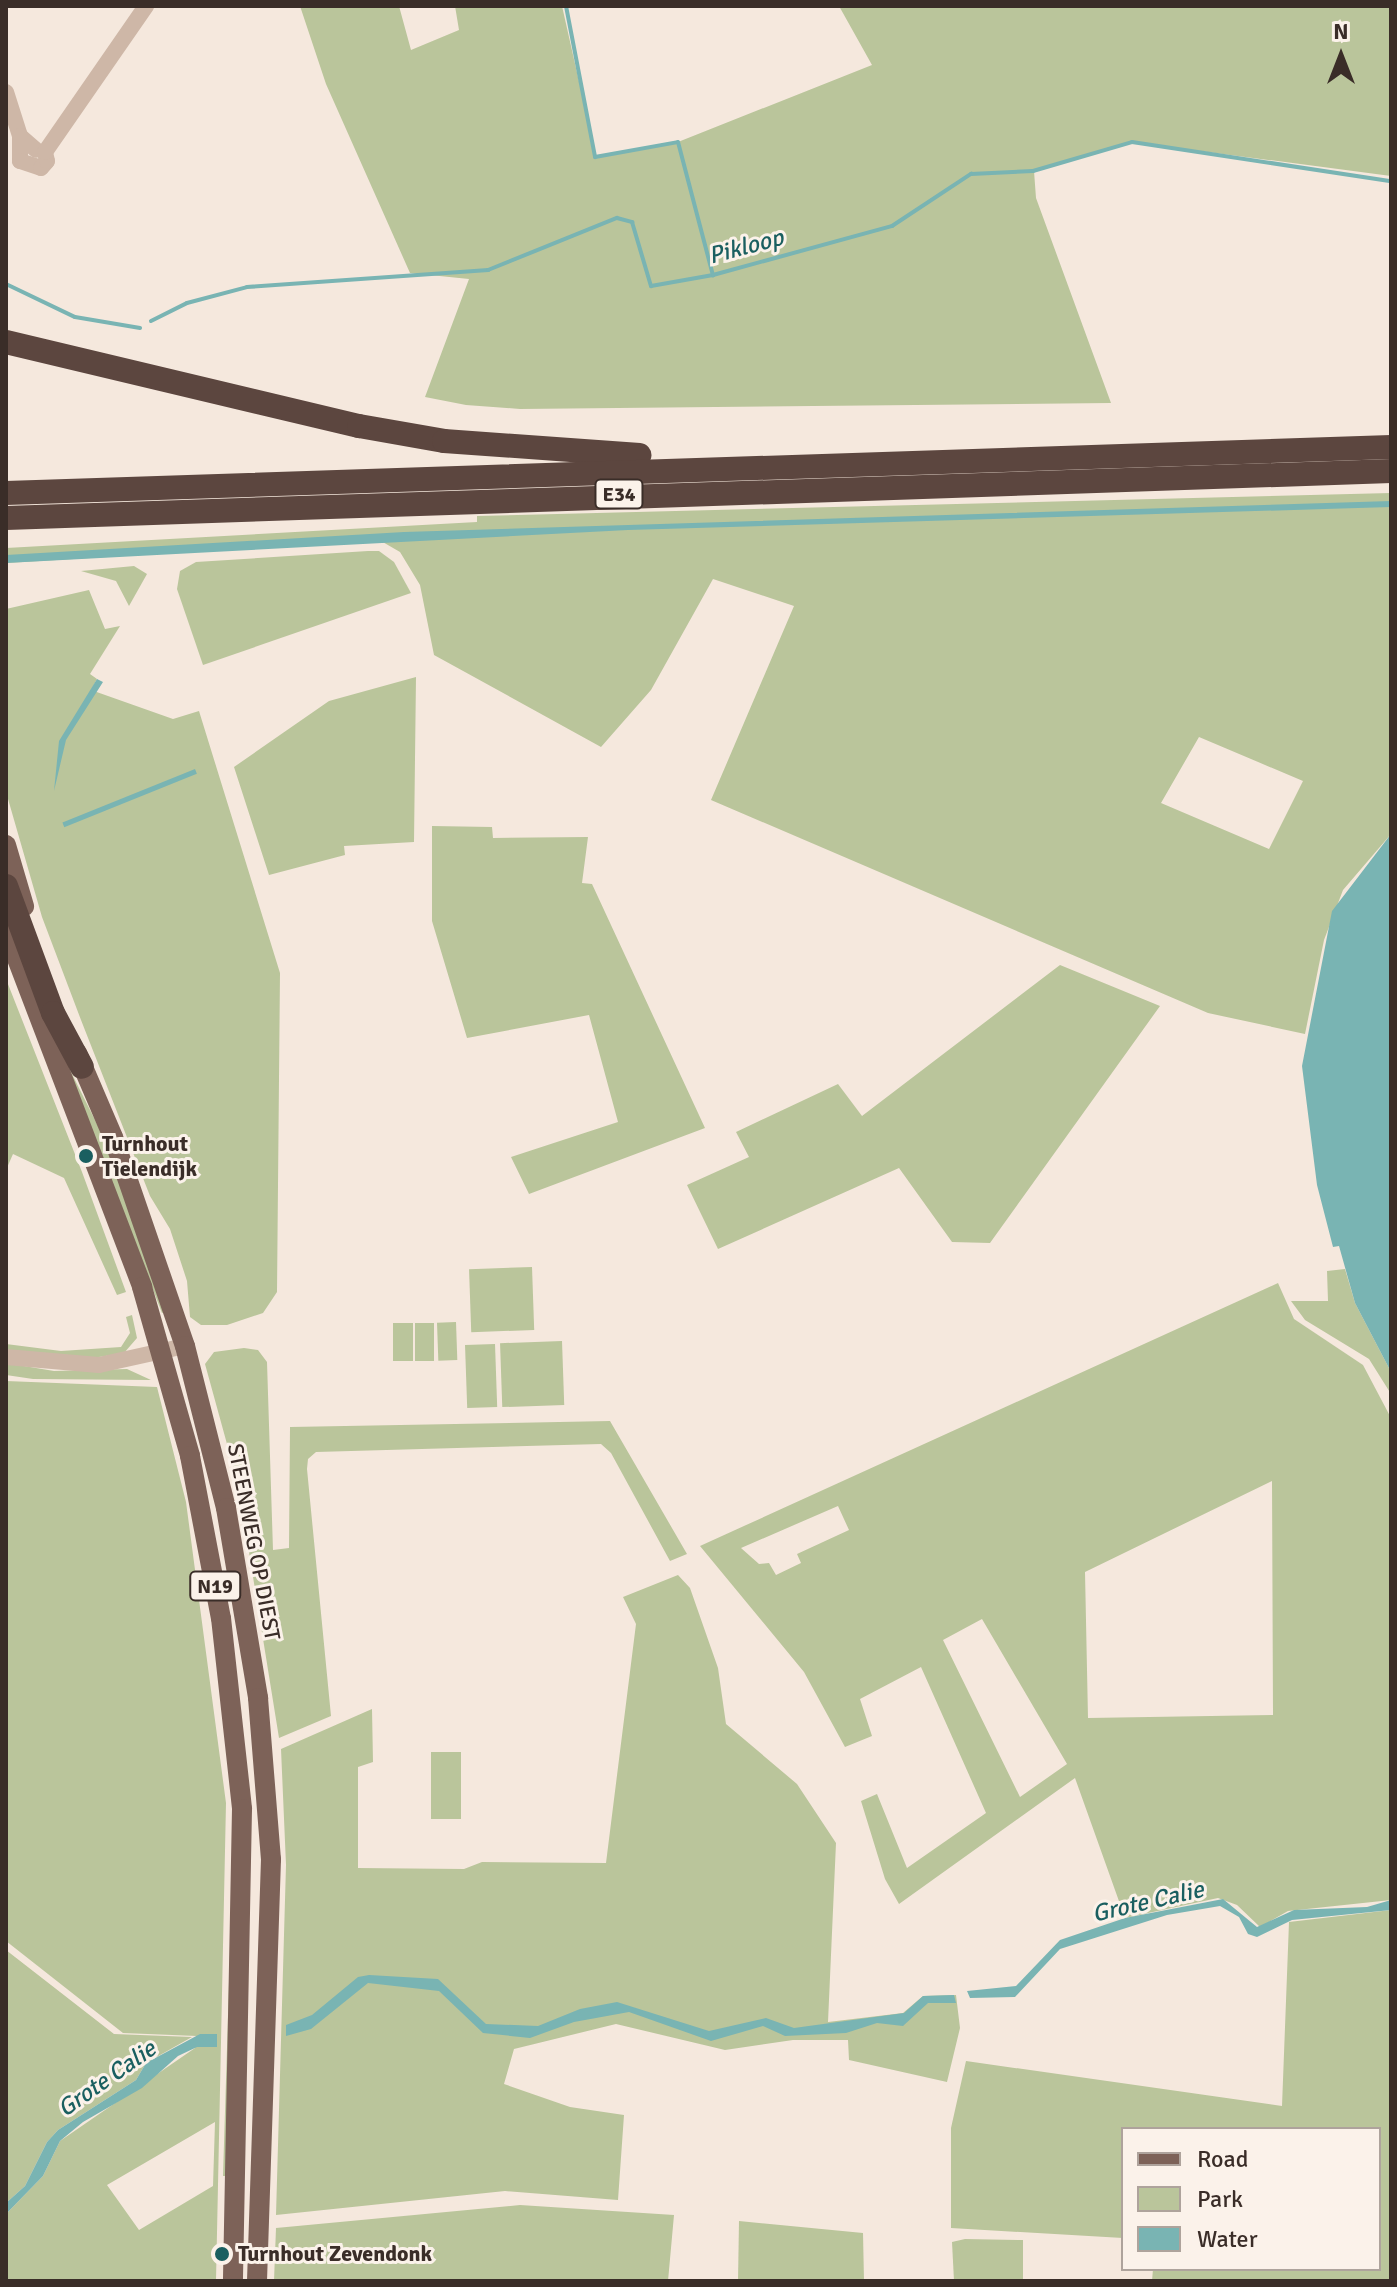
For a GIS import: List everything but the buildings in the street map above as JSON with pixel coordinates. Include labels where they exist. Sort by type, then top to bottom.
[{"type":"highway","points":[[11,341],[359,426],[444,441],[638,455],[675,467]]},
{"type":"highway","name":"E34","points":[[6,493],[675,467],[1391,447]]},
{"type":"highway","name":"E34","points":[[6,518],[1391,471]]},
{"type":"highway","points":[[6,886],[47,1001],[82,1067]]},
{"type":"main road","name":"STEENWEG OP DIEST","points":[[6,845],[82,1067],[113,1137],[185,1346],[243,1601],[266,1782],[271,1859],[257,2281]]},
{"type":"main road","name":"STEENWEG OP DIEST","points":[[6,930],[113,1202],[161,1353],[208,1545],[239,1752],[233,2281]]},
{"type":"main road","points":[[234,2222],[259,2223]]},
{"type":"street","points":[[6,92],[20,136],[37,155],[146,6]]},
{"type":"street","points":[[6,1357],[99,1365],[185,1346]]},
{"type":"green space","points":[[300,6],[399,6],[411,50],[459,30],[455,6],[562,6],[596,157],[678,142],[872,65],[839,6],[1391,6],[1391,176],[1132,142],[1034,171],[1036,198],[1111,403],[520,409],[466,405],[425,397],[469,279],[410,273],[326,84]]},
{"type":"green space","points":[[1391,493],[1391,834],[1343,890],[1324,940],[1305,1034],[1208,1013],[711,800],[794,606],[713,579],[651,690],[601,747],[434,655],[420,585],[400,552],[381,541],[6,563],[6,548],[477,522],[477,516]],"holes":[[[1199,737],[1303,781],[1269,849],[1161,803]]]},
{"type":"green space","points":[[379,551],[394,562],[411,593],[203,665],[177,589],[180,571],[196,562]]},
{"type":"green space","points":[[134,566],[147,574],[129,606],[116,581],[81,571]]},
{"type":"green space","points":[[89,590],[105,629],[120,626],[90,674],[97,679],[91,690],[173,719],[199,711],[280,973],[277,1292],[263,1313],[227,1325],[201,1325],[190,1317],[187,1281],[170,1229],[150,1196],[42,917],[6,792],[6,609]]},
{"type":"green space","points":[[416,677],[414,842],[344,846],[345,855],[269,875],[234,767],[329,701]]},
{"type":"green space","points":[[432,826],[492,827],[493,838],[588,837],[582,883],[592,884],[705,1128],[529,1194],[511,1157],[618,1122],[589,1015],[467,1038],[432,921]]},
{"type":"green space","points":[[1060,965],[1160,1006],[990,1243],[952,1242],[899,1168],[718,1249],[687,1185],[749,1157],[736,1132],[838,1084],[862,1116]]},
{"type":"green space","points":[[6,979],[126,1292],[117,1295],[64,1178],[13,1154],[6,1170]]},
{"type":"green space","points":[[61,1052],[104,1138],[167,1311],[162,1313]]},
{"type":"green space","points":[[532,1267],[534,1330],[471,1332],[469,1269]]},
{"type":"green space","points":[[1345,1269],[1355,1303],[1391,1372],[1391,1394],[1369,1359],[1305,1320],[1291,1301],[1328,1301],[1327,1271]]},
{"type":"green space","points":[[1278,1283],[1294,1319],[1363,1365],[1391,1418],[1391,1900],[1288,1911],[1260,1927],[1237,1905],[1218,1898],[1125,1918],[1075,1778],[899,1904],[885,1879],[861,1801],[877,1794],[907,1868],[986,1813],[921,1667],[860,1699],[872,1736],[845,1747],[804,1672],[700,1546]],"holes":[[[1272,1481],[1273,1715],[1088,1718],[1085,1572]],[[838,1506],[849,1530],[797,1554],[801,1563],[776,1575],[769,1563],[759,1564],[741,1548]],[[982,1619],[1067,1764],[1020,1797],[943,1640]]]},
{"type":"green space","points":[[132,1315],[137,1338],[124,1353],[93,1358],[6,1351],[6,1344],[61,1351],[121,1347],[130,1333],[126,1317]]},
{"type":"green space","points":[[456,1322],[457,1360],[438,1361],[437,1323]]},
{"type":"green space","points":[[393,1323],[413,1323],[413,1361],[393,1361]]},
{"type":"green space","points":[[415,1323],[434,1323],[434,1361],[415,1361]]},
{"type":"green space","points":[[562,1341],[564,1405],[502,1407],[500,1343]]},
{"type":"green space","points":[[495,1344],[497,1407],[467,1408],[465,1345]]},
{"type":"green space","points":[[244,1348],[258,1350],[267,1362],[273,1550],[289,1548],[290,1427],[610,1421],[687,1554],[670,1561],[611,1453],[601,1444],[316,1452],[308,1459],[307,1469],[331,1716],[279,1738],[238,1484],[205,1364],[214,1352]]},
{"type":"green space","points":[[6,1363],[54,1371],[127,1369],[151,1380],[33,1379],[6,1375]]},
{"type":"green space","points":[[6,1381],[157,1387],[186,1502],[226,1803],[216,2281],[6,2281],[6,2214],[43,2176],[60,2141],[195,2048],[197,2036],[123,2033],[6,1941]],"holes":[[[215,2122],[213,2186],[139,2230],[107,2185]]]},
{"type":"green space","points":[[678,1575],[690,1588],[718,1668],[726,1724],[797,1784],[836,1843],[828,2022],[903,2013],[923,1996],[956,1995],[960,2028],[947,2082],[849,2060],[848,2040],[793,2040],[725,2050],[616,2024],[514,2049],[504,2084],[570,2107],[624,2115],[618,2200],[505,2191],[276,2215],[286,1865],[281,1749],[372,1709],[373,1762],[358,1767],[358,1868],[464,1869],[482,1862],[606,1863],[636,1624],[623,1597]]},
{"type":"green space","points":[[431,1752],[461,1752],[461,1819],[431,1819]]},
{"type":"green space","points":[[234,1822],[228,2176],[223,2176]]},
{"type":"green space","points":[[1391,1910],[1391,2281],[1152,2281],[1153,2271],[1381,2271],[1381,2127],[1121,2127],[1121,2238],[951,2228],[951,2128],[966,2061],[1282,2106],[1289,1922]]},
{"type":"green space","points":[[6,1950],[114,2034],[192,2037],[146,2063],[136,2080],[58,2130],[47,2142],[25,2186],[6,2203]]},
{"type":"green space","points":[[520,2205],[674,2215],[668,2281],[274,2281],[276,2228]]},
{"type":"green space","points":[[739,2221],[863,2233],[864,2281],[738,2281]]},
{"type":"green space","points":[[965,2239],[1023,2240],[1023,2281],[954,2281],[952,2242]]},
{"type":"water","points":[[1391,501],[1391,507],[628,530],[6,563],[6,555],[404,532]]},
{"type":"water","points":[[97,679],[103,682],[66,740],[54,791],[59,741]]},
{"type":"water","points":[[195,769],[197,774],[64,827],[62,823]]},
{"type":"water","points":[[1391,834],[1391,1372],[1355,1303],[1339,1246],[1333,1247],[1317,1185],[1302,1066],[1332,911]]},
{"type":"water","points":[[1223,1899],[1257,1927],[1294,1910],[1367,1907],[1391,1900],[1391,1910],[1292,1920],[1257,1937],[1248,1934],[1239,1917],[1220,1906],[1167,1915],[1060,1949],[1015,1997],[970,1998],[967,1991],[1016,1986],[1060,1940],[1125,1918]]},
{"type":"water","points":[[358,1977],[438,1979],[486,2024],[538,2026],[580,2009],[617,2002],[709,2031],[766,2018],[794,2028],[904,2013],[923,1996],[954,1995],[956,2003],[928,2003],[903,2026],[877,2023],[846,2033],[785,2036],[763,2026],[711,2041],[629,2012],[574,2022],[530,2038],[483,2033],[439,1991],[368,1983],[311,2029],[286,2036],[286,2025],[312,2015]]},
{"type":"water","points":[[200,2034],[217,2034],[217,2047],[197,2047],[178,2056],[142,2088],[83,2122],[60,2141],[43,2176],[6,2214],[6,2203],[25,2186],[47,2142],[58,2130],[136,2080],[146,2063]]},
{"type":"waterway","points":[[566,6],[595,157],[678,142],[713,275]]},
{"type":"waterway","name":"Pikloop","points":[[151,321],[187,303],[247,287],[488,270],[617,218],[632,222],[651,286],[713,275],[892,226],[971,174],[1033,171],[1132,142],[1391,181]]},
{"type":"waterway","name":"Pikloop","points":[[6,284],[75,317],[140,328]]},
{"type":"place","name":"Turnhout Tielendijk","points":[[86,1156]]},
{"type":"place","name":"Turnhout Zevendonk","points":[[222,2254]]},
{"type":"water label","name":"Grote Calie","points":[[1148,1902]]},
{"type":"water label","name":"Grote Calie","points":[[107,2079]]}]
